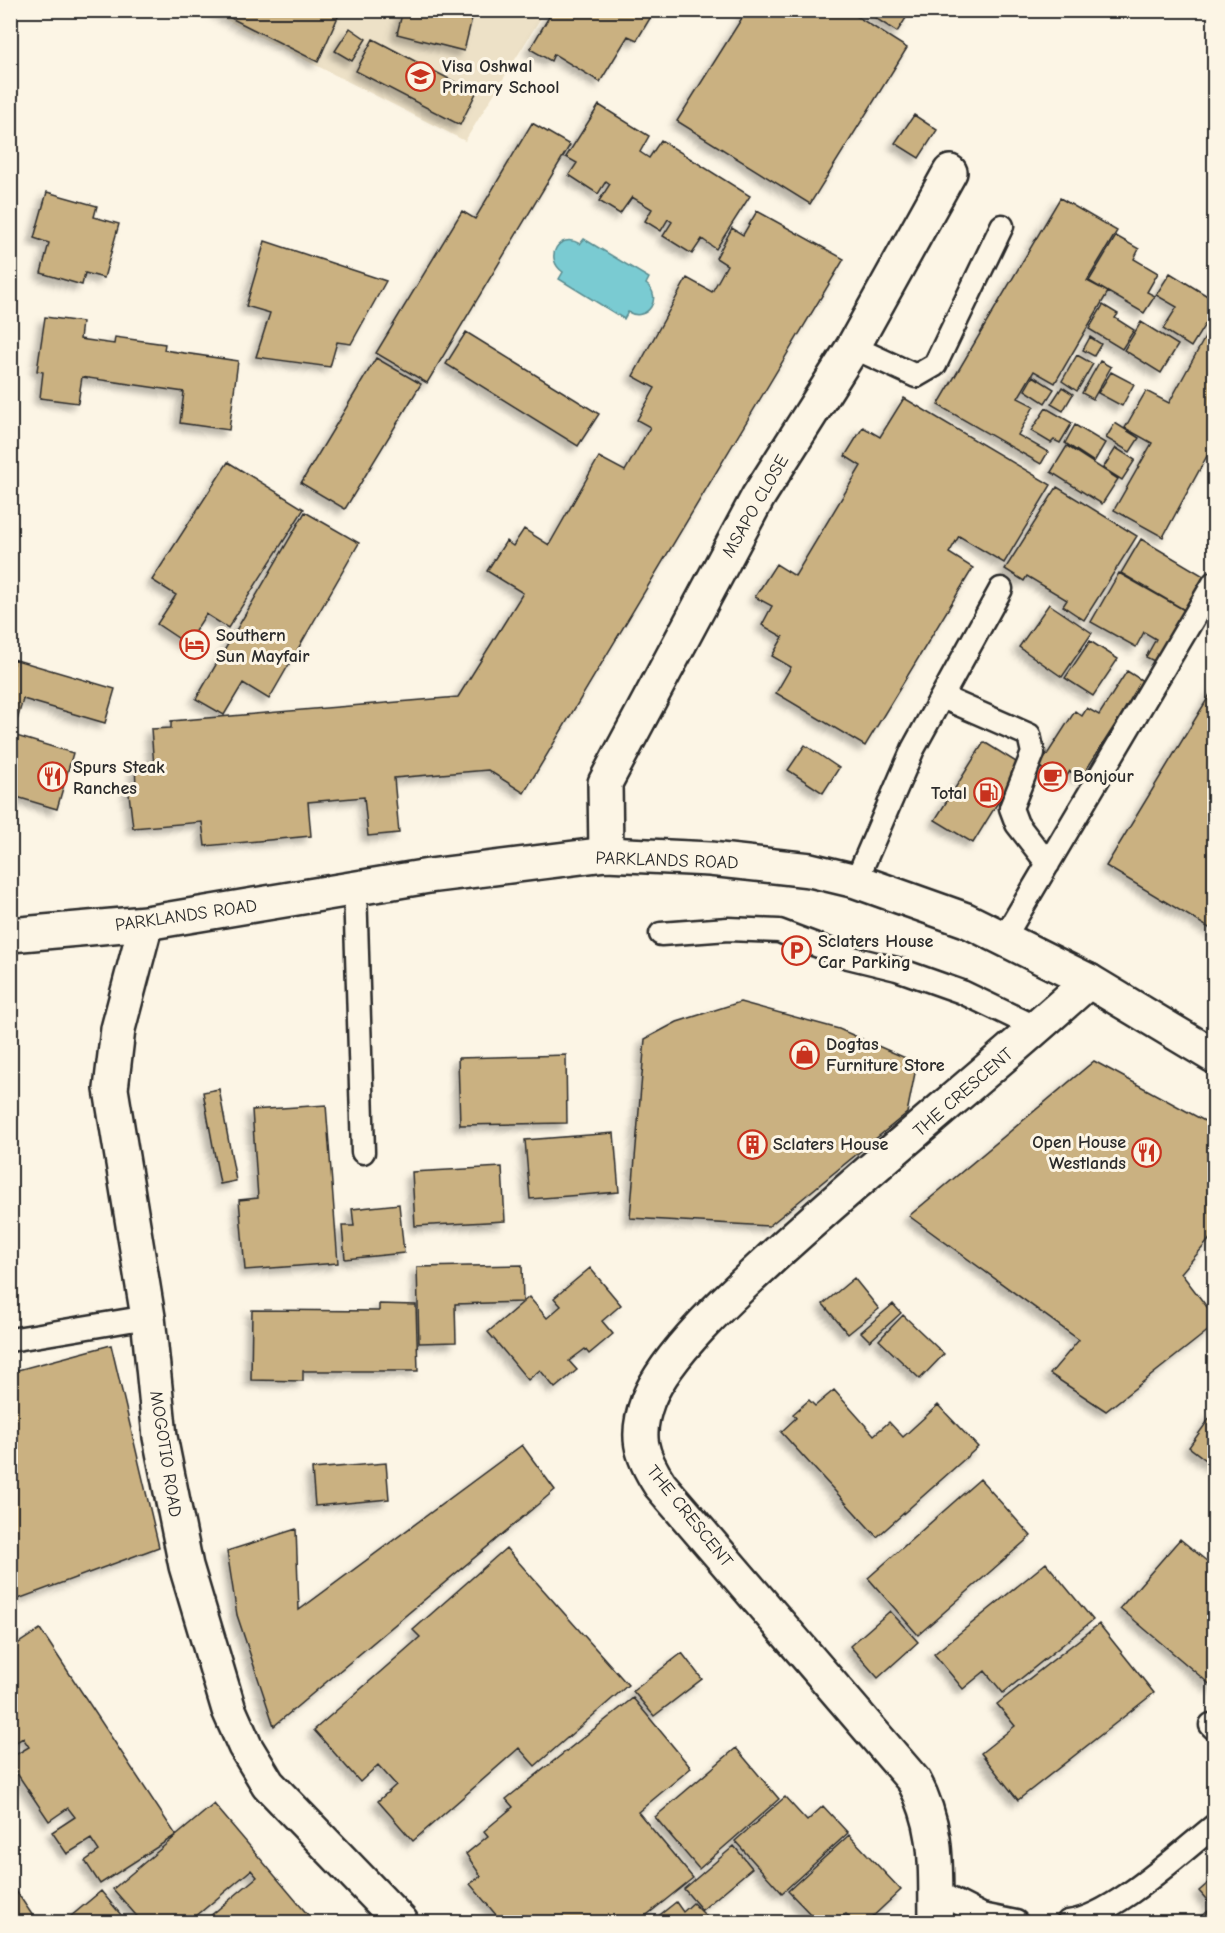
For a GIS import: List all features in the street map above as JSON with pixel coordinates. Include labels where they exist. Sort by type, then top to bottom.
[{"type":"street","name":"MSAPO CLOSE","points":[[606,854],[605,783],[758,497],[853,347],[950,172]]},
{"type":"street","name":"PARKLANDS ROAD","points":[[10,935],[146,923],[355,888],[606,854],[721,860],[810,870],[856,881],[966,920],[1089,981],[1215,1056]]},
{"type":"street","name":"MOGOTIO ROAD","points":[[146,923],[118,1029],[111,1089],[148,1317],[160,1437],[186,1566],[229,1710],[245,1746],[268,1784],[401,1923]]},
{"type":"street","name":"THE CRESCENT","points":[[935,1907],[932,1824],[914,1781],[660,1485],[645,1461],[640,1445],[642,1421],[649,1398],[678,1354],[726,1300],[821,1213],[1089,981]]},
{"type":"lane","points":[[853,347],[916,376],[935,365],[1002,226]]},
{"type":"lane","points":[[1004,938],[1215,583]]},
{"type":"lane","points":[[856,881],[913,749],[1001,589]]},
{"type":"lane","points":[[942,697],[1029,735],[1032,753],[1011,808],[1017,824],[1048,864]]},
{"type":"lane","points":[[355,888],[363,1152]]},
{"type":"lane","points":[[661,934],[728,929],[779,932],[951,988],[1037,1028]]},
{"type":"lane","points":[[10,1340],[148,1317]]},
{"type":"lane","points":[[1068,1923],[1077,1922],[1106,1910],[1215,1826]]},
{"type":"lane","points":[[935,1907],[1016,1923]]},
{"type":"shaded area","name":"Visa Oshwal Primary School","points":[[209,11],[545,11],[465,141]]},
{"type":"water","points":[[584,239],[649,278],[646,284],[651,289],[653,301],[647,311],[641,314],[628,312],[624,319],[559,279],[563,272],[554,260],[556,248],[560,243],[566,241],[580,244]]},
{"type":"building","points":[[215,10],[341,10],[318,62]]},
{"type":"building","points":[[403,10],[474,10],[464,51],[397,34]]},
{"type":"building","points":[[553,10],[655,10],[637,40],[628,36],[600,82],[554,54],[551,61],[530,49]]},
{"type":"building","points":[[747,10],[847,10],[907,48],[810,204],[677,121]]},
{"type":"building","points":[[863,10],[901,10],[908,15],[897,32]]},
{"type":"building","points":[[350,28],[366,39],[352,61],[335,51]]},
{"type":"building","points":[[373,39],[476,93],[460,125],[356,71]]},
{"type":"building","points":[[599,105],[649,136],[640,152],[649,158],[661,140],[750,196],[716,249],[702,239],[692,254],[663,236],[672,222],[668,219],[661,231],[645,221],[652,209],[632,197],[620,214],[599,201],[610,184],[606,181],[598,194],[569,175],[577,163],[566,157]]},
{"type":"building","points":[[914,115],[937,130],[919,158],[895,143]]},
{"type":"building","points":[[532,123],[570,145],[427,383],[376,353],[462,211],[475,219]]},
{"type":"building","points":[[47,192],[97,206],[94,217],[119,224],[104,278],[85,273],[82,285],[41,273],[49,243],[34,238]]},
{"type":"building","points":[[1060,198],[1117,231],[1087,281],[1108,292],[1055,383],[1034,371],[1018,398],[1034,406],[1018,435],[1048,452],[1041,464],[938,405]]},
{"type":"building","points":[[757,211],[844,259],[524,793],[488,770],[394,778],[399,833],[368,836],[364,797],[308,802],[311,836],[205,846],[202,822],[133,828],[128,785],[136,784],[135,768],[154,766],[151,729],[171,728],[171,721],[458,697],[523,593],[487,571],[506,541],[513,546],[524,529],[549,545],[599,457],[625,471],[650,427],[637,420],[655,388],[633,376],[687,278],[712,292],[727,265],[716,258],[732,228],[743,235]]},
{"type":"building","points":[[1116,236],[1139,249],[1134,259],[1158,273],[1147,292],[1155,296],[1144,313],[1089,281]]},
{"type":"building","points":[[265,241],[386,281],[351,344],[337,342],[330,367],[256,357],[270,313],[246,306]]},
{"type":"building","points":[[1170,273],[1214,300],[1214,310],[1191,347],[1163,329],[1177,307],[1156,295]]},
{"type":"building","points":[[1103,305],[1118,314],[1115,318],[1134,330],[1122,349],[1089,329]]},
{"type":"building","points":[[45,317],[82,322],[80,339],[114,344],[115,337],[165,344],[164,350],[238,361],[229,430],[180,423],[184,392],[82,377],[78,403],[40,398],[43,372],[37,371]]},
{"type":"building","points":[[1214,321],[1214,443],[1163,537],[1114,510],[1152,443],[1125,428],[1146,391],[1169,403]]},
{"type":"building","points":[[1141,322],[1178,345],[1161,373],[1124,350]]},
{"type":"building","points":[[466,332],[599,414],[578,446],[446,364]]},
{"type":"building","points":[[1090,337],[1101,344],[1094,356],[1083,350]]},
{"type":"building","points":[[1077,355],[1093,364],[1077,391],[1062,381]]},
{"type":"building","points":[[376,358],[421,384],[345,509],[301,483]]},
{"type":"building","points":[[1100,361],[1111,367],[1093,399],[1082,393]]},
{"type":"building","points":[[1111,372],[1134,384],[1122,406],[1098,393]]},
{"type":"building","points":[[1033,376],[1054,389],[1045,403],[1025,390]]},
{"type":"building","points":[[1062,387],[1073,394],[1063,411],[1051,404]]},
{"type":"building","points":[[904,398],[1051,485],[1004,563],[959,536],[949,553],[973,568],[865,746],[776,693],[791,667],[772,656],[783,637],[762,625],[772,606],[755,597],[776,564],[795,576],[861,466],[845,456],[863,427],[880,437]]},
{"type":"building","points":[[1046,408],[1072,423],[1060,443],[1054,440],[1051,443],[1031,431]]},
{"type":"building","points":[[1115,423],[1139,438],[1130,452],[1106,438]]},
{"type":"building","points":[[1075,425],[1105,443],[1094,462],[1065,443]]},
{"type":"building","points":[[1067,446],[1118,479],[1102,504],[1051,472]]},
{"type":"building","points":[[1116,448],[1135,460],[1122,480],[1103,468]]},
{"type":"building","points":[[228,462],[304,509],[228,628],[206,614],[187,644],[157,624],[176,595],[152,580]]},
{"type":"building","points":[[1057,487],[1137,536],[1084,620],[1063,606],[1067,600],[1027,576],[1024,581],[1005,569]]},
{"type":"building","points":[[305,512],[359,543],[269,699],[243,683],[224,715],[196,699]]},
{"type":"building","points":[[1141,539],[1207,578],[1188,612],[1121,573]]},
{"type":"building","points":[[1119,573],[1186,611],[1156,662],[1146,657],[1156,639],[1144,632],[1136,647],[1091,622]]},
{"type":"building","points":[[1049,604],[1092,633],[1062,677],[1019,647]]},
{"type":"building","points":[[1090,641],[1118,659],[1093,696],[1065,678]]},
{"type":"building","points":[[13,659],[115,689],[105,723],[23,699],[13,735],[73,753],[57,809],[10,795]]},
{"type":"building","points":[[1127,671],[1143,681],[1081,778],[1070,771],[1063,782],[1039,767],[1075,711],[1082,716],[1087,708],[1099,715]]},
{"type":"building","points":[[1214,688],[1214,931],[1106,866]]},
{"type":"building","points":[[984,742],[1021,765],[973,843],[935,820]]},
{"type":"building","points":[[805,745],[839,768],[823,793],[788,770]]},
{"type":"building","name":"Sclaters House","points":[[740,1002],[839,1029],[917,1063],[907,1113],[769,1226],[630,1218],[645,1039],[677,1022]]},
{"type":"building","points":[[566,1055],[567,1123],[460,1125],[458,1058]]},
{"type":"building","points":[[1094,1061],[1214,1126],[1214,1234],[1181,1273],[1214,1316],[1214,1326],[1106,1411],[1050,1374],[1079,1340],[909,1216]]},
{"type":"building","points":[[219,1089],[236,1181],[220,1184],[203,1092]]},
{"type":"building","points":[[326,1105],[338,1263],[245,1270],[239,1200],[258,1198],[252,1110]]},
{"type":"building","points":[[614,1133],[619,1192],[530,1199],[525,1140]]},
{"type":"building","points":[[502,1167],[505,1221],[415,1226],[412,1172]]},
{"type":"building","points":[[399,1204],[404,1253],[345,1259],[342,1226],[354,1226],[352,1209]]},
{"type":"building","points":[[522,1265],[523,1302],[455,1304],[456,1342],[419,1343],[417,1267]]},
{"type":"building","points":[[590,1268],[621,1305],[602,1321],[613,1334],[589,1354],[585,1349],[569,1361],[577,1370],[555,1388],[540,1370],[528,1380],[488,1332],[529,1297],[547,1318],[561,1306],[554,1298]]},
{"type":"building","points":[[854,1278],[879,1309],[848,1334],[823,1304]]},
{"type":"building","points":[[379,1304],[416,1305],[418,1371],[303,1371],[303,1381],[251,1380],[252,1310],[379,1311]]},
{"type":"building","points":[[893,1304],[901,1313],[870,1341],[861,1332]]},
{"type":"building","points":[[903,1315],[944,1354],[920,1379],[879,1340]]},
{"type":"building","points":[[111,1345],[159,1547],[10,1602],[10,1372]]},
{"type":"building","points":[[834,1390],[874,1435],[889,1422],[903,1437],[938,1405],[978,1447],[877,1537],[781,1432],[796,1418],[793,1414],[809,1400],[815,1406]]},
{"type":"building","points":[[1214,1412],[1214,1466],[1189,1447]]},
{"type":"building","points":[[522,1445],[555,1490],[274,1726],[237,1615],[227,1551],[296,1529],[299,1610]]},
{"type":"building","points":[[386,1463],[389,1499],[315,1506],[312,1469]]},
{"type":"building","points":[[980,1479],[1031,1536],[918,1635],[868,1578]]},
{"type":"building","points":[[1180,1539],[1214,1567],[1214,1688],[1120,1608]]},
{"type":"building","points":[[506,1548],[628,1685],[535,1766],[519,1748],[413,1841],[378,1801],[396,1785],[378,1765],[360,1782],[314,1730],[420,1637],[413,1630]]},
{"type":"building","points":[[1046,1563],[1093,1620],[1003,1693],[985,1671],[963,1689],[934,1654]]},
{"type":"building","points":[[890,1611],[918,1642],[878,1678],[850,1646]]},
{"type":"building","points":[[1099,1624],[1154,1693],[1018,1800],[981,1753],[1015,1726],[997,1704]]},
{"type":"building","points":[[40,1629],[176,1835],[100,1884],[85,1861],[99,1851],[91,1839],[67,1854],[52,1832],[75,1817],[68,1808],[49,1821],[10,1763],[10,1758],[29,1747],[23,1738],[10,1746],[10,1649]]},
{"type":"building","points":[[682,1653],[702,1679],[654,1716],[633,1691]]},
{"type":"building","points":[[633,1698],[691,1768],[638,1812],[693,1878],[638,1922],[502,1922],[470,1884],[481,1876],[466,1854],[488,1836],[484,1831],[513,1807],[506,1799]]},
{"type":"building","points":[[736,1748],[779,1799],[699,1869],[655,1817]]},
{"type":"building","points":[[785,1797],[807,1821],[823,1806],[848,1833],[782,1893],[735,1841]]},
{"type":"building","points":[[214,1804],[314,1922],[203,1922],[257,1877],[251,1870],[189,1922],[142,1922],[113,1889]]},
{"type":"building","points":[[849,1835],[901,1890],[867,1922],[854,1922],[846,1914],[837,1922],[818,1922],[788,1891]]},
{"type":"building","points":[[734,1846],[752,1868],[702,1910],[684,1889]]},
{"type":"building","points":[[1214,1878],[1214,1922],[1195,1922],[1213,1907],[1199,1891]]},
{"type":"building","points":[[10,1882],[37,1922],[10,1922]]},
{"type":"building","points":[[101,1891],[127,1922],[64,1922]]},
{"type":"building","points":[[676,1902],[683,1912],[693,1903],[712,1922],[651,1922]]},
{"type":"place","name":"Visa Oshwal Primary School","points":[[421,76]]},
{"type":"place","name":"Southern Sun Mayfair","points":[[195,645]]},
{"type":"place","name":"Bonjour","points":[[1052,776]]},
{"type":"place","name":"Spurs Steak Ranches","points":[[52,777]]},
{"type":"place","name":"Total","points":[[988,793]]},
{"type":"place","name":"Sclaters House Car Parking","points":[[797,951]]},
{"type":"place","name":"Dogtas Furniture Store","points":[[805,1054]]},
{"type":"place","name":"Sclaters House","points":[[752,1144]]},
{"type":"place","name":"Open House Westlands","points":[[1147,1152]]}]
